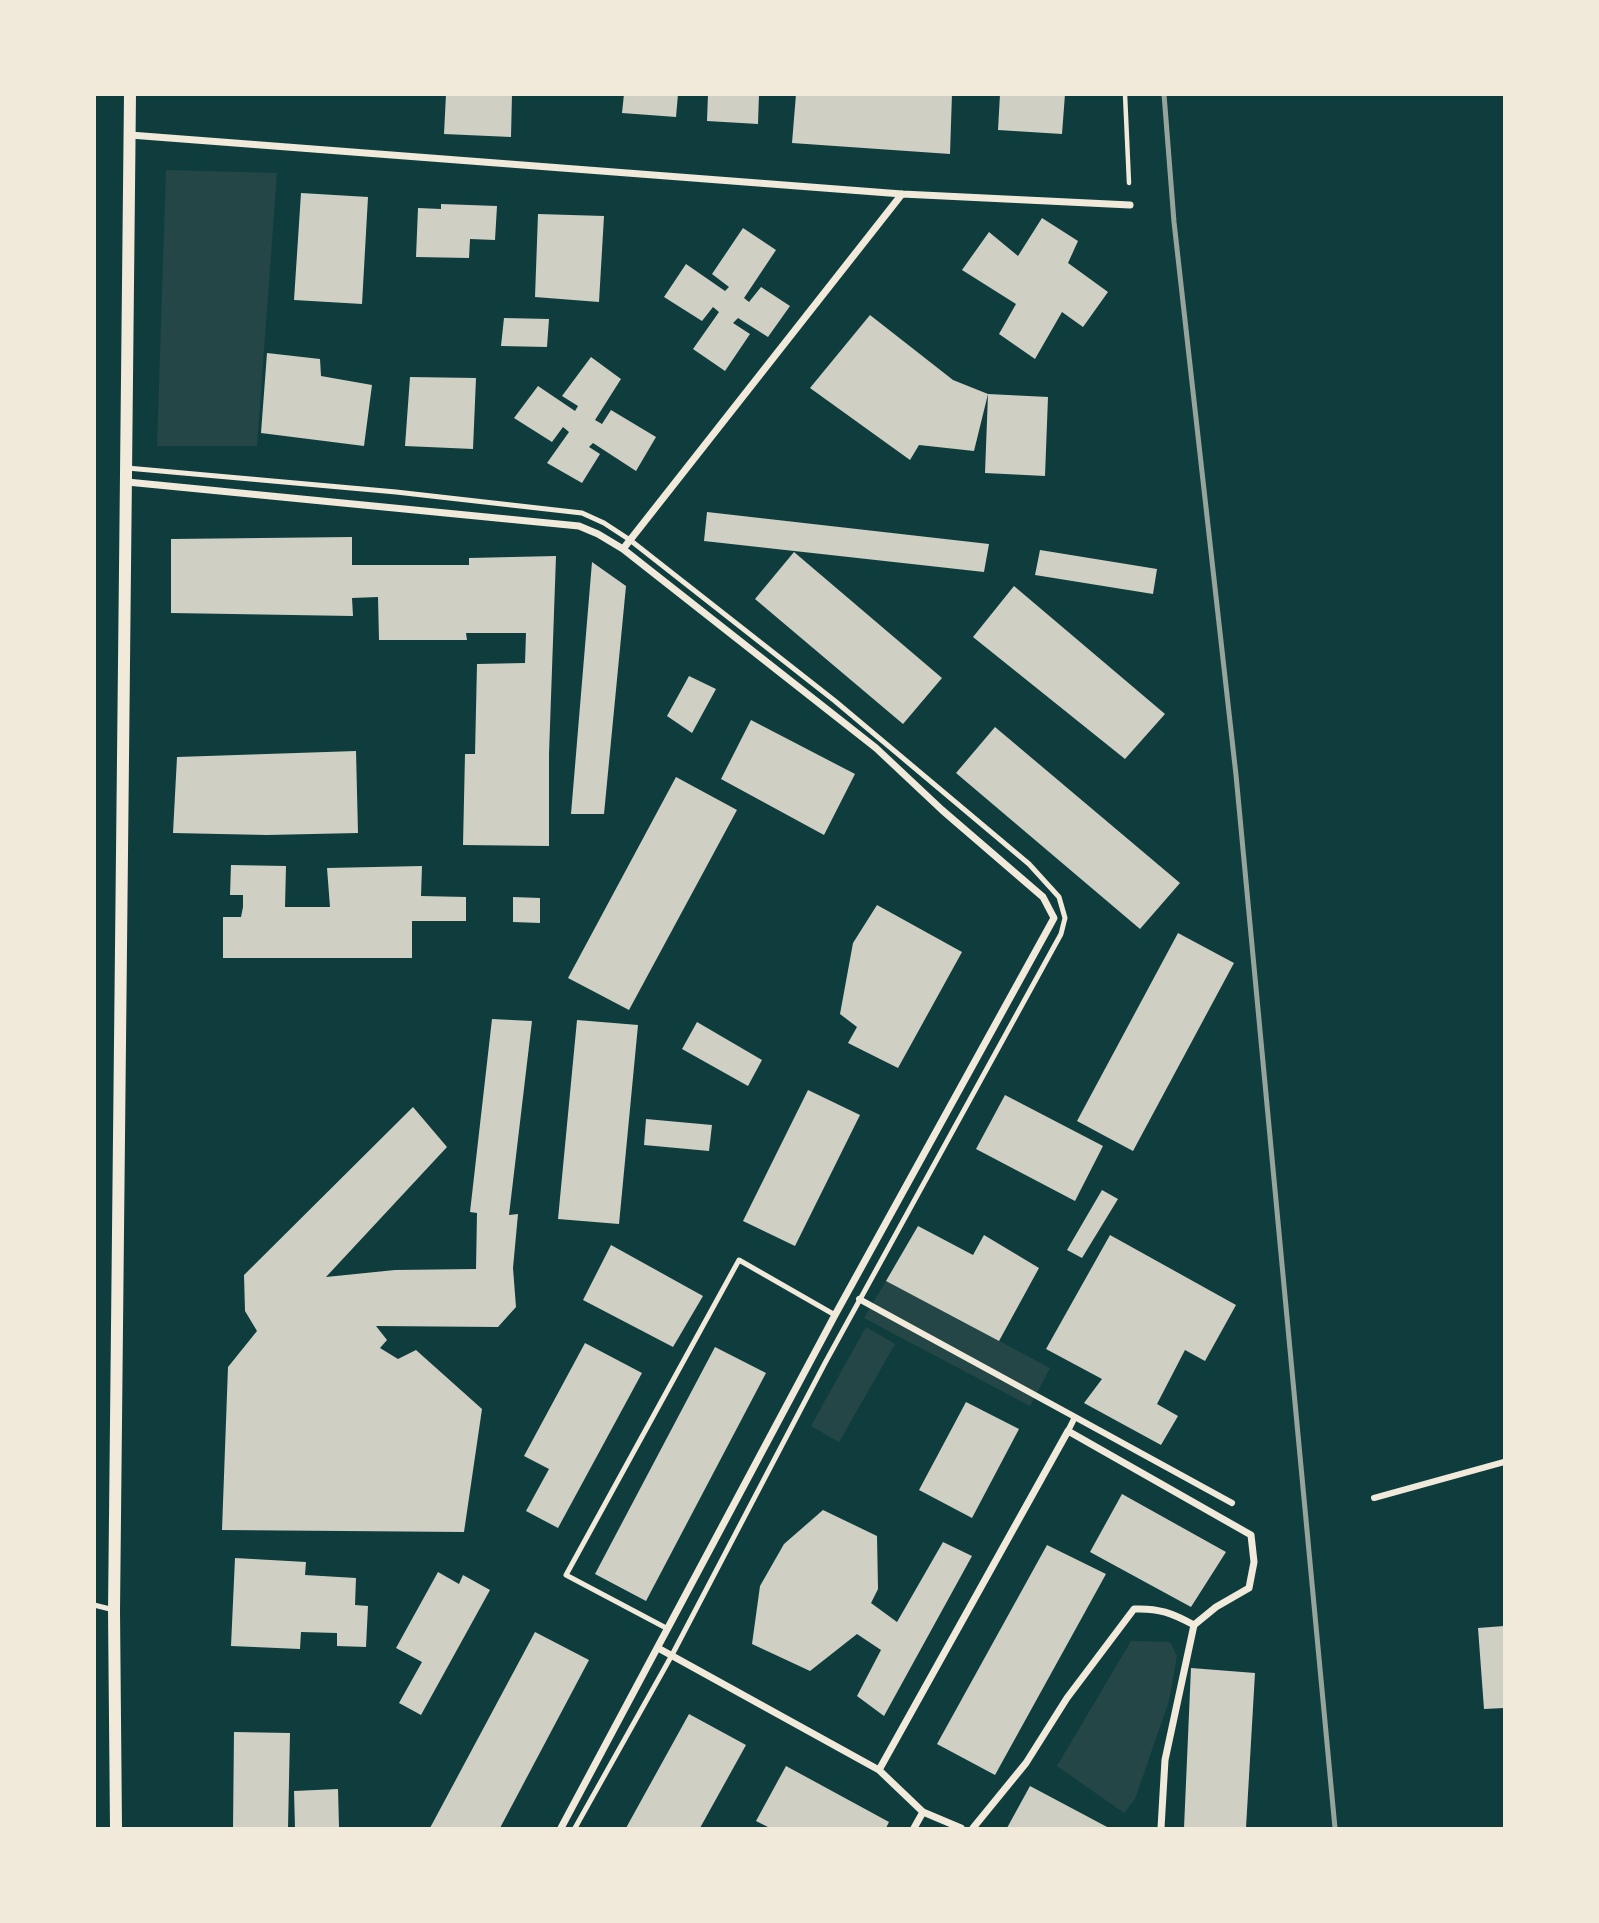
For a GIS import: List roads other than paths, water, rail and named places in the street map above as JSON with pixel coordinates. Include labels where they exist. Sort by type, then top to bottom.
[{"type":"street","points":[[116,1829],[114,1611],[130,94]]},
{"type":"street","points":[[130,135],[902,194],[1130,205]]},
{"type":"street","points":[[623,549],[902,194]]},
{"type":"street","points":[[127,482],[579,526],[598,534],[623,549],[876,748],[942,810],[1044,897],[1054,919],[835,1315],[561,1829]]},
{"type":"street","points":[[859,1299],[1232,1503]]},
{"type":"street","points":[[878,1770],[1075,1418]]},
{"type":"street","points":[[1068,1431],[1251,1535],[1254,1562],[1249,1588],[1216,1606],[1194,1625],[1165,1760],[1161,1829]]},
{"type":"street","points":[[1374,1499],[1504,1462]]},
{"type":"street","points":[[973,1829],[1026,1763],[1067,1698],[1134,1609],[1155,1608],[1194,1625]]},
{"type":"street","points":[[658,1648],[878,1770],[923,1812],[961,1829]]},
{"type":"street","points":[[914,1829],[923,1812]]},
{"type":"lane","points":[[127,468],[396,492],[582,513],[604,523],[630,540],[855,718],[1029,864],[1059,897],[1065,918],[1061,934],[859,1299],[672,1655],[575,1829]]},
{"type":"lane","points":[[668,1629],[566,1575],[738,1260],[835,1315]]},
{"type":"lane","points":[[94,1605],[114,1611]]},
{"type":"railway","points":[[1164,94],[1174,222],[1236,775],[1335,1828]]}]
